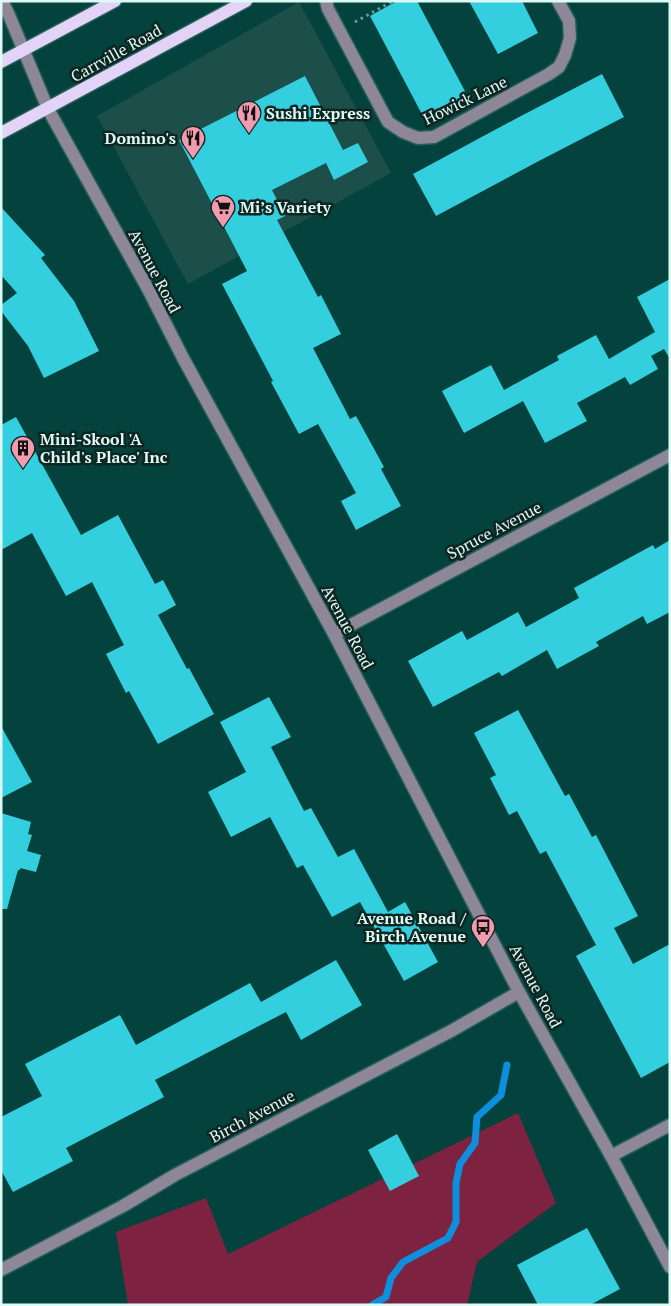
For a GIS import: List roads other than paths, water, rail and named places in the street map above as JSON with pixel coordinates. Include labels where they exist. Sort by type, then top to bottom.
[{"type":"main road","points":[[1,62],[115,1]]},
{"type":"main road","name":"Carrville Road","points":[[1,133],[246,1]]},
{"type":"street","name":"Avenue Road","points":[[2,1],[48,109],[148,289],[183,358],[334,634],[519,992],[670,1266]]},
{"type":"street","name":"Howick Lane","points":[[326,1],[328,9],[388,122],[403,132],[418,138],[434,137],[455,127],[559,67],[570,38],[569,21],[558,1]]},
{"type":"street","name":"Spruce Avenue","points":[[334,634],[670,455]]},
{"type":"street","name":"Birch Avenue","points":[[1,1270],[123,1206],[175,1175],[451,1031],[519,992]]},
{"type":"street","points":[[611,1156],[670,1125]]},
{"type":"waterway","points":[[372,1305],[386,1297],[391,1278],[403,1262],[448,1238],[456,1222],[456,1183],[460,1164],[475,1143],[477,1117],[501,1095],[507,1065]]},
{"type":"place","name":"Sushi Express","points":[[249,134]]},
{"type":"place","name":"Domino's","points":[[193,159]]},
{"type":"place","name":"Mi’s Variety","points":[[223,228]]},
{"type":"place","name":"Mini-Skool 'A Child's Place' Inc","points":[[23,469]]},
{"type":"place","name":"Avenue Road / Birch Avenue","points":[[483,948]]}]
